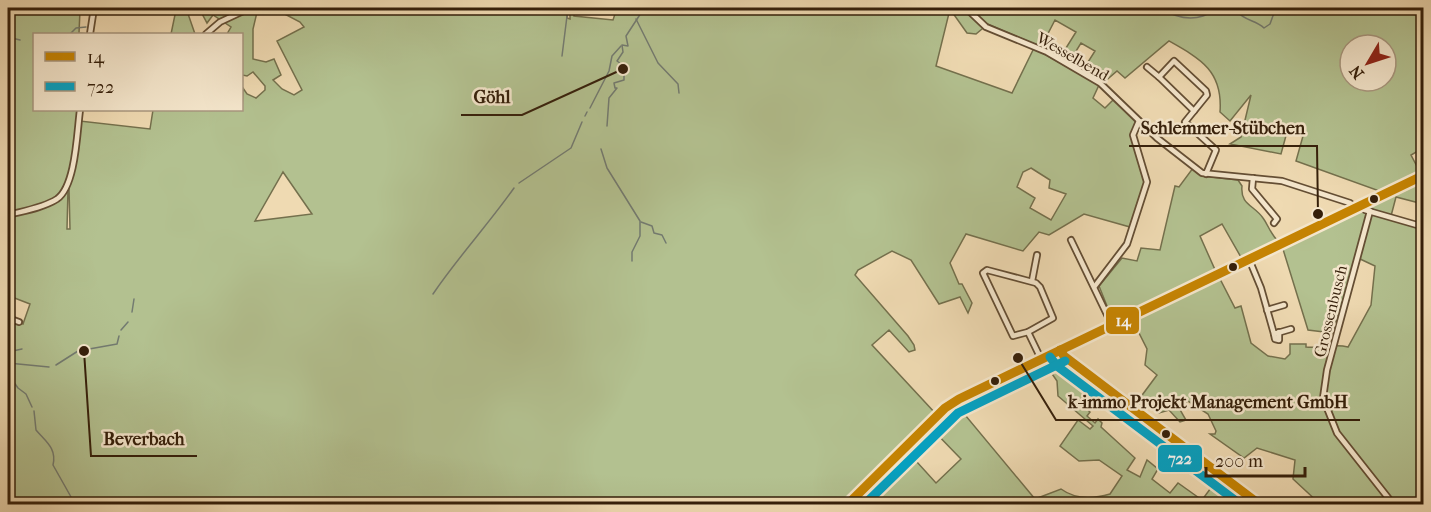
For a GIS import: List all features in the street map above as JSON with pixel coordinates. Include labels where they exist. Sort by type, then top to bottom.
[{"type":"main road","points":[[848,504],[951,403],[1424,175]]},
{"type":"street","points":[[90,33],[94,8]]},
{"type":"street","points":[[207,33],[220,22],[250,8]]},
{"type":"street","name":"Wesselbend","points":[[966,8],[986,27],[1047,52],[1100,83],[1187,163],[1206,174],[1282,181],[1424,226]]},
{"type":"street","points":[[1159,77],[1174,61],[1202,87],[1207,95],[1185,122],[1216,150],[1206,174]]},
{"type":"street","points":[[1147,66],[1194,111]]},
{"type":"street","points":[[8,215],[48,203],[63,194],[69,181],[80,111]]},
{"type":"street","points":[[1095,286],[1127,244],[1147,182],[1133,135],[1139,121]]},
{"type":"street","points":[[1253,178],[1251,189],[1277,219],[1274,223]]},
{"type":"street","name":"Grossenbusch","points":[[1371,211],[1334,343],[1323,398],[1328,417],[1337,433],[1393,504]]},
{"type":"street","points":[[1071,240],[1112,324]]},
{"type":"street","points":[[1032,281],[1037,255]]},
{"type":"street","points":[[1250,259],[1276,333],[1291,329]]},
{"type":"street","points":[[992,270],[1032,281],[1040,287],[1053,315],[1050,320],[1028,332],[1013,336],[983,272],[992,270]]},
{"type":"street","points":[[1267,310],[1284,305]]},
{"type":"street","points":[[8,318],[19,322]]},
{"type":"street","points":[[1028,332],[1041,359]]},
{"type":"street","points":[[1060,350],[1064,356],[1259,504]]},
{"type":"green space","points":[[8,8],[92,8],[91,11],[80,10],[79,33],[33,33],[33,111],[78,111],[73,156],[67,180],[57,196],[40,205],[8,214]]},
{"type":"green space","points":[[165,8],[186,8],[195,33],[171,33],[176,10]]},
{"type":"green space","points":[[199,8],[231,8],[242,13],[258,8],[253,29],[253,59],[266,62],[274,59],[281,75],[273,80],[282,89],[294,95],[302,90],[277,41],[304,27],[300,22],[279,11],[286,8],[568,8],[567,18],[570,19],[570,8],[575,8],[574,16],[613,20],[617,8],[1408,8],[1423,12],[1423,148],[1411,155],[1421,174],[1382,192],[1296,161],[1303,136],[1287,132],[1281,154],[1230,144],[1241,137],[1251,95],[1230,121],[1220,112],[1218,86],[1208,68],[1191,54],[1169,41],[1125,78],[1117,71],[1103,83],[1083,70],[1095,51],[1081,43],[1070,61],[1061,56],[1076,32],[1055,20],[1041,47],[988,24],[976,34],[967,33],[950,9],[936,66],[1012,93],[1034,48],[1099,85],[1093,98],[1105,108],[1115,98],[1139,124],[1134,136],[1146,178],[1130,227],[1084,214],[1049,235],[1039,232],[1023,251],[966,234],[950,263],[959,284],[962,284],[972,303],[968,313],[960,297],[939,304],[911,260],[892,251],[858,270],[855,275],[908,336],[915,350],[909,352],[889,330],[872,345],[936,414],[844,504],[8,504],[8,319],[23,324],[30,304],[12,297],[9,306],[13,308],[10,317],[8,316],[8,217],[61,198],[68,189],[67,229],[70,229],[69,188],[80,121],[150,129],[153,111],[243,111],[243,88],[247,94],[256,98],[265,90],[265,86],[253,72],[247,76],[243,75],[243,33],[228,33],[231,27],[213,15],[207,23]],"holes":[[[1031,168],[1050,180],[1049,188],[1066,194],[1051,220],[1030,208],[1035,198],[1017,187],[1023,172]],[[283,172],[312,214],[255,221]]]},
{"type":"green space","points":[[1193,168],[1203,176],[1238,180],[1242,186],[1245,201],[1263,218],[1279,242],[1242,259],[1222,224],[1200,236],[1216,272],[1113,321],[1099,286],[1122,258],[1137,261],[1141,248],[1160,250],[1175,186],[1179,187]]},
{"type":"green space","points":[[1423,179],[1423,204],[1396,197],[1391,216],[1364,207]]},
{"type":"green space","points":[[1358,209],[1367,213],[1357,258],[1332,333],[1308,330],[1282,246]]},
{"type":"green space","points":[[1372,214],[1423,229],[1423,504],[1320,504],[1293,479],[1295,460],[1257,448],[1244,458],[1210,434],[1215,434],[1216,431],[1208,414],[1188,401],[1179,408],[1186,420],[1180,422],[1169,410],[1159,413],[1147,405],[1140,411],[1134,406],[1157,375],[1145,365],[1147,349],[1132,319],[1219,277],[1235,308],[1241,306],[1251,343],[1268,356],[1285,359],[1290,354],[1290,344],[1306,344],[1306,347],[1348,347],[1371,305],[1375,266],[1358,258]]},
{"type":"green space","points":[[1058,355],[1093,382],[1079,402],[1090,412],[1087,416],[1095,423],[1098,419],[1102,423],[1101,427],[1135,458],[1127,470],[1140,477],[1147,460],[1158,469],[1152,479],[1170,493],[1178,483],[1202,500],[1219,477],[1234,488],[1223,504],[853,504],[907,451],[936,483],[961,459],[931,428],[956,404],[1035,499],[1061,489],[1085,498],[1110,494],[1122,476],[1099,460],[1079,461],[1060,446],[1078,420],[1090,429],[1093,426],[1058,396],[1057,381],[1044,362]]},
{"type":"waterway","points":[[525,8],[536,10],[547,8]]},
{"type":"waterway","points":[[562,56],[568,8]]},
{"type":"waterway","points":[[607,126],[609,98],[617,88],[614,83],[624,80],[624,66],[617,61],[623,52],[622,45],[628,46],[626,36],[641,13],[640,8]]},
{"type":"waterway","points":[[1160,8],[1186,18],[1203,16],[1212,12],[1236,11],[1264,28],[1270,24],[1274,13],[1286,8]]},
{"type":"waterway","points":[[1337,8],[1389,8],[1424,17]]},
{"type":"waterway","points":[[636,19],[658,63],[678,84],[679,93]]},
{"type":"waterway","points":[[71,33],[76,28],[86,27]]},
{"type":"waterway","points":[[8,37],[20,40]]},
{"type":"waterway","points":[[590,108],[609,71],[612,56],[621,46]]},
{"type":"waterway","points":[[585,116],[587,112]]},
{"type":"waterway","points":[[519,183],[571,148],[582,122]]},
{"type":"waterway","points":[[601,149],[607,168],[640,221],[640,236],[632,252],[632,261]]},
{"type":"waterway","points":[[433,294],[514,188]]},
{"type":"waterway","points":[[641,222],[652,226],[654,233],[662,235],[666,243]]},
{"type":"waterway","points":[[132,312],[134,299]]},
{"type":"waterway","points":[[121,330],[128,322]]},
{"type":"waterway","points":[[56,365],[78,351],[117,344],[119,336]]},
{"type":"waterway","points":[[8,352],[22,349]]},
{"type":"waterway","points":[[8,363],[49,367]]},
{"type":"waterway","points":[[8,374],[18,388],[26,394],[32,407]]},
{"type":"waterway","points":[[34,411],[36,430],[52,449],[53,465],[75,504]]},
{"type":"transit line","name":"14","points":[[848,504],[945,408],[959,399],[1424,175]]},
{"type":"transit line","name":"14","points":[[1060,350],[1064,356],[1259,504]]},
{"type":"transit line","name":"722","points":[[1050,357],[1057,366],[1240,504]]},
{"type":"transit line","name":"722","points":[[865,504],[958,413],[1065,361]]},
{"type":"place","name":"Göhl","points":[[623,69]]},
{"type":"place","name":"Schlemmer-Stübchen","points":[[1318,214]]},
{"type":"place","name":"Beverbach","points":[[84,351]]},
{"type":"place","name":"k-immo Projekt Management GmbH","points":[[1018,358]]}]
